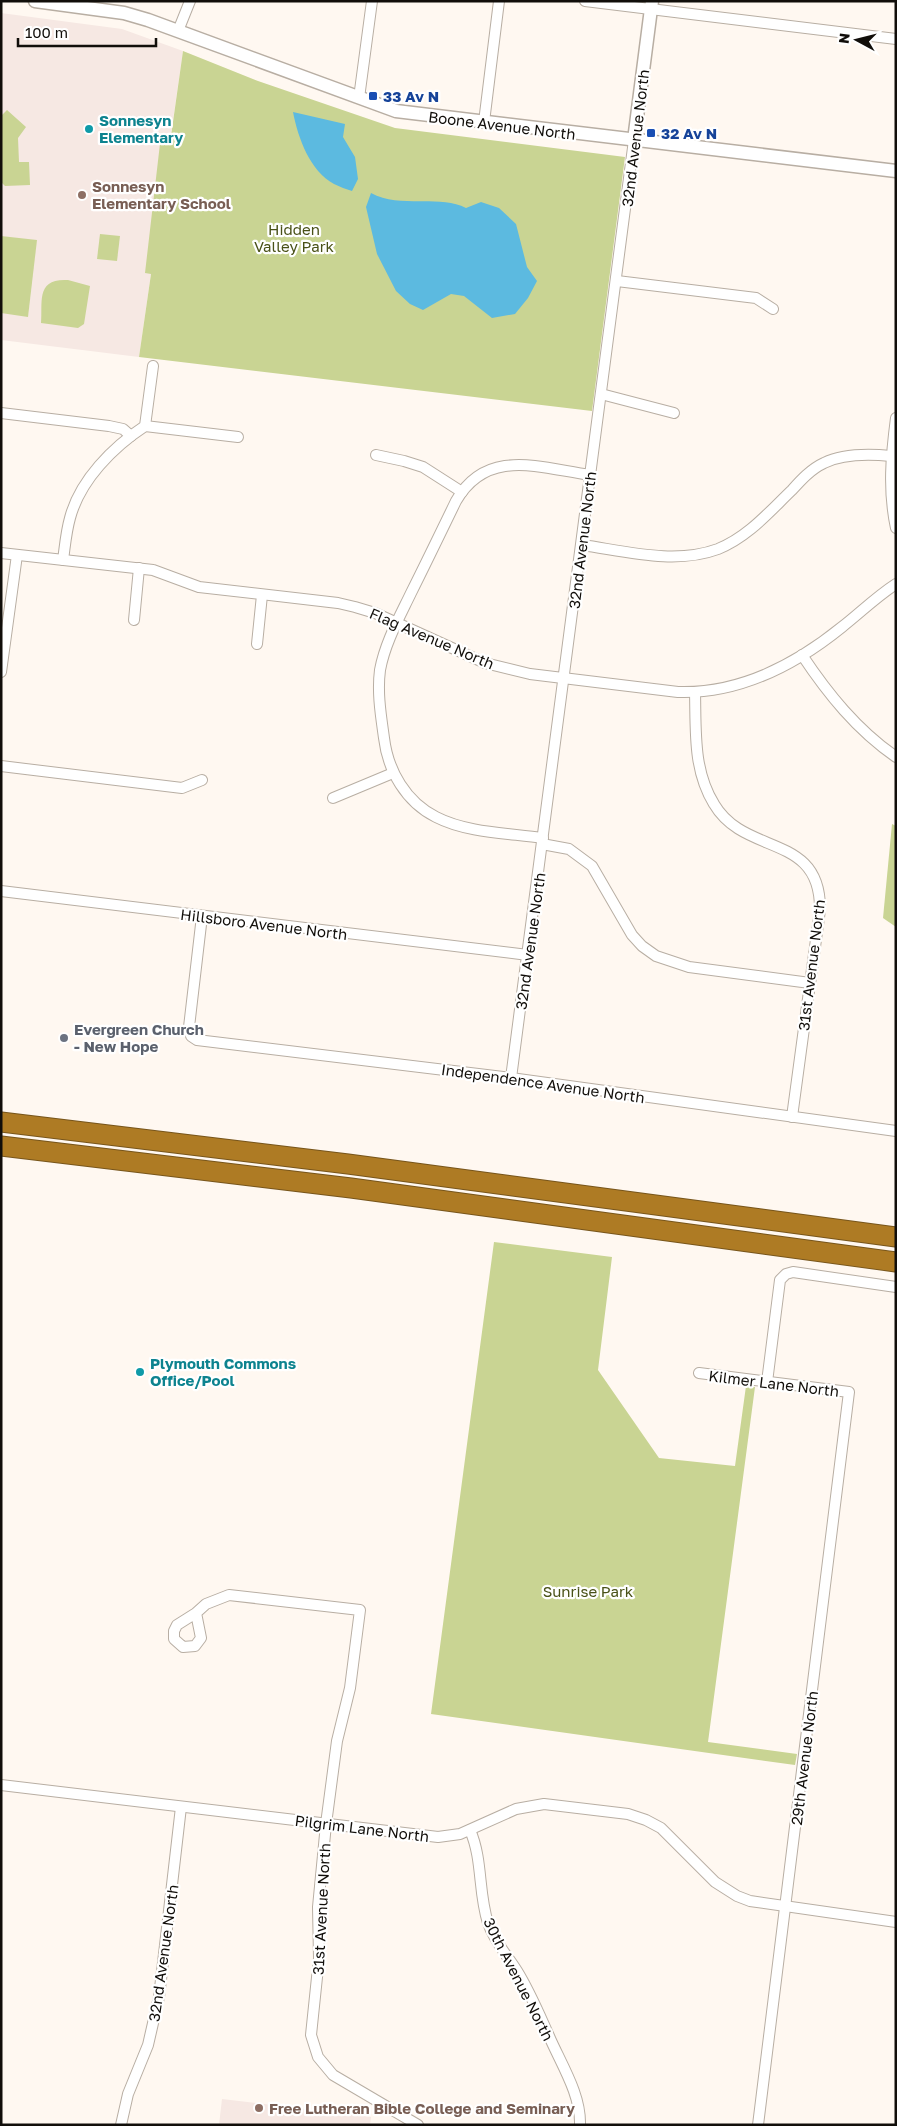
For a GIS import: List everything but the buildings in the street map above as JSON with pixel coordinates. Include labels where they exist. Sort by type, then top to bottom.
[{"type":"highway","points":[[1,1122],[358,1166],[896,1238]]},
{"type":"highway","points":[[1,1146],[370,1190],[896,1262]]},
{"type":"street","name":"Boone Avenue North","points":[[35,1],[66,3],[124,13],[396,111],[896,172]]},
{"type":"street","points":[[178,31],[190,1]]},
{"type":"street","points":[[359,98],[372,1]]},
{"type":"street","points":[[484,122],[499,1]]},
{"type":"street","points":[[585,1],[652,5],[896,39]]},
{"type":"street","name":"32nd Avenue North","points":[[511,1078],[652,5]]},
{"type":"street","points":[[616,281],[756,298],[773,309]]},
{"type":"street","points":[[145,426],[153,366]]},
{"type":"street","points":[[601,394],[674,413]]},
{"type":"street","points":[[1,413],[109,426],[123,429],[131,436]]},
{"type":"street","points":[[896,418],[891,456],[891,503],[896,528]]},
{"type":"street","points":[[63,560],[70,517],[80,494],[108,457],[145,426],[238,438]]},
{"type":"street","points":[[376,455],[404,461],[423,468],[462,492]]},
{"type":"street","points":[[582,545],[679,556],[717,549],[750,531],[808,472],[824,463],[856,455],[891,456]]},
{"type":"street","points":[[590,475],[504,465],[489,469],[475,477],[462,492],[396,623],[385,652],[379,689],[384,742],[387,759],[393,773],[408,795],[420,808],[435,817],[452,824],[543,841],[569,849],[592,866],[632,935],[642,946],[656,956],[689,967],[810,983]]},
{"type":"street","name":"Flag Avenue North","points":[[1,553],[153,570],[199,587],[338,603],[375,613],[485,662],[530,674],[656,690],[695,692],[747,682],[770,673],[802,655],[840,629],[896,584]]},
{"type":"street","points":[[1,672],[17,555]]},
{"type":"street","points":[[134,620],[139,568]]},
{"type":"street","points":[[257,644],[262,594]]},
{"type":"street","points":[[802,655],[830,695],[856,724],[896,757]]},
{"type":"street","name":"31st Avenue North","points":[[695,692],[699,769],[715,806],[726,819],[741,830],[800,859],[811,870],[818,882],[820,910],[792,1116]]},
{"type":"street","points":[[1,766],[182,788],[202,780]]},
{"type":"street","points":[[333,798],[393,773]]},
{"type":"street","name":"Hillsboro Avenue North","points":[[1,891],[528,955]]},
{"type":"street","name":"Independence Avenue North","points":[[202,916],[188,1027],[190,1036],[197,1040],[511,1078],[896,1131]]},
{"type":"street","points":[[767,1382],[780,1280],[786,1274],[794,1272],[896,1287]]},
{"type":"street","name":"Kilmer Lane North","points":[[699,1373],[849,1392]]},
{"type":"street","name":"29th Avenue North","points":[[758,2125],[849,1392]]},
{"type":"street","name":"31st Avenue North","points":[[196,1614],[206,1604],[229,1595],[360,1610],[350,1688],[337,1741],[326,1824],[318,1907],[319,1958],[311,2035],[318,2058],[325,2068],[340,2081],[418,2125]]},
{"type":"street","name":"Pilgrim Lane North","points":[[1,1785],[438,1837],[470,1830],[516,1809],[544,1804],[628,1814],[646,1820],[661,1828],[705,1873],[726,1890],[750,1901],[896,1922]]},
{"type":"street","name":"32nd Avenue North","points":[[121,2125],[128,2094],[148,2045],[160,1997],[181,1807]]},
{"type":"street","name":"30th Avenue North","points":[[470,1830],[479,1860],[483,1902],[488,1923],[527,1989],[575,2093],[580,2114],[580,2125]]},
{"type":"shaded area","name":"Sonnesyn Elementary School","points":[[1,13],[122,29],[183,51],[139,357],[1,340]]},
{"type":"shaded area","name":"Free Lutheran Bible College and Seminary","points":[[222,2099],[371,2117],[370,2125],[219,2125]]},
{"type":"green space","name":"Hidden Valley Park","points":[[183,51],[258,81],[395,128],[625,157],[592,411],[139,357],[151,274],[145,273],[161,135],[171,136]]},
{"type":"green space","points":[[7,110],[26,127],[18,138],[19,162],[29,162],[30,185],[5,186],[1,182],[1,116]]},
{"type":"green space","points":[[100,234],[120,236],[117,261],[97,259]]},
{"type":"green space","points":[[1,236],[37,240],[28,317],[1,313]]},
{"type":"green space","points":[[57,280],[68,280],[90,286],[84,324],[78,328],[41,323],[42,300],[45,287]]},
{"type":"green space","points":[[892,824],[896,826],[896,927],[883,918]]},
{"type":"green space","name":"Sunrise Park","points":[[494,1242],[612,1257],[598,1370],[659,1458],[735,1466],[746,1386],[755,1387],[708,1742],[797,1754],[795,1765],[431,1714]]},
{"type":"water","points":[[293,112],[345,124],[343,137],[355,157],[358,179],[352,191],[334,184],[318,171],[306,153]]},
{"type":"water","points":[[371,193],[395,200],[444,202],[466,208],[481,202],[499,208],[516,224],[527,267],[537,281],[528,298],[515,314],[492,318],[464,296],[451,294],[423,310],[410,304],[396,291],[377,254],[366,207]]},
{"type":"place","name":"33 Av N","points":[[373,96]]},
{"type":"place","name":"Sonnesyn Elementary","points":[[89,129]]},
{"type":"place","name":"32 Av N","points":[[651,133]]},
{"type":"place","name":"Sonnesyn Elementary School","points":[[82,195]]},
{"type":"place","name":"Evergreen Church - New Hope","points":[[64,1038]]},
{"type":"place","name":"Plymouth Commons Office/Pool","points":[[140,1372]]},
{"type":"place","name":"Free Lutheran Bible College and Seminary","points":[[259,2108]]}]
